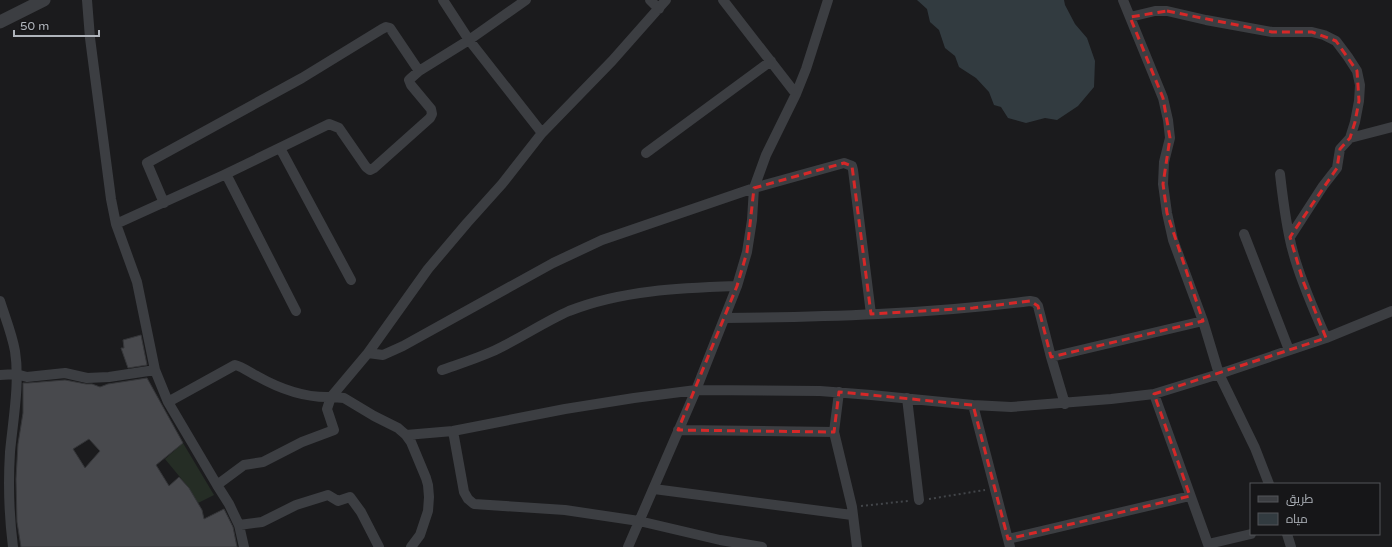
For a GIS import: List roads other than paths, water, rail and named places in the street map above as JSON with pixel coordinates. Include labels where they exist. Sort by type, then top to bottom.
[{"type":"street","points":[[0,22],[44,0]]},
{"type":"street","points":[[87,0],[90,38],[107,177],[116,224],[137,282],[155,370],[168,402],[229,504],[239,525],[244,547]]},
{"type":"street","points":[[444,0],[469,40],[542,133]]},
{"type":"street","points":[[116,224],[226,174],[329,124],[339,128],[366,167],[370,170],[374,168],[431,116],[433,112],[410,82],[410,79],[419,71],[469,40],[526,0]]},
{"type":"street","points":[[650,0],[658,10]]},
{"type":"street","points":[[217,485],[244,465],[263,462],[302,442],[334,430],[327,408],[330,397],[368,353],[428,269],[502,184],[542,133],[612,61],[666,0]]},
{"type":"street","points":[[723,0],[796,94]]},
{"type":"street","points":[[628,547],[696,390],[737,286],[747,252],[752,220],[754,188],[766,155],[796,94],[828,0]]},
{"type":"street","points":[[1123,0],[1163,98],[1168,120],[1170,138],[1164,162],[1164,176],[1166,213],[1173,240],[1203,321],[1220,374],[1255,448],[1269,483]]},
{"type":"street","points":[[1130,17],[1155,11],[1167,11],[1272,32],[1312,32],[1324,35],[1336,41],[1357,71],[1360,84],[1359,101],[1355,122],[1350,138],[1340,150],[1337,168],[1322,186],[1290,237]]},
{"type":"street","points":[[164,202],[148,163],[302,78],[382,29],[386,27],[390,28],[419,71]]},
{"type":"street","points":[[646,153],[771,61]]},
{"type":"street","points":[[1350,138],[1392,127]]},
{"type":"street","points":[[280,148],[351,280]]},
{"type":"street","points":[[368,353],[383,355],[404,346],[553,263],[602,240],[754,188],[844,163],[852,166],[871,314]]},
{"type":"street","points":[[226,174],[296,311]]},
{"type":"street","points":[[1280,174],[1293,252],[1326,338]]},
{"type":"street","points":[[1244,234],[1289,350]]},
{"type":"street","points":[[442,370],[491,352],[570,311],[603,300],[636,294],[694,287],[737,286]]},
{"type":"street","points":[[0,301],[10,330],[15,351],[16,374],[9,476],[4,504],[13,547]]},
{"type":"street","points":[[725,318],[819,317],[973,308],[1030,301],[1035,302],[1038,306],[1065,404]]},
{"type":"street","points":[[406,435],[454,431],[565,409],[696,390],[839,392],[973,405],[1011,407],[1065,404],[1154,394],[1220,374],[1326,338],[1392,311]]},
{"type":"street","points":[[1051,357],[1203,321]]},
{"type":"street","points":[[168,402],[235,365],[241,366],[256,376],[269,382],[302,395],[344,398],[398,428],[406,435],[414,449],[428,485],[428,511],[420,536],[411,547]]},
{"type":"street","points":[[0,375],[16,374],[27,377],[65,373],[87,378],[109,377],[155,370]]},
{"type":"street","points":[[839,392],[834,432],[852,507],[857,547]]},
{"type":"street","points":[[1154,394],[1209,546],[1250,534]]},
{"type":"street","points":[[907,398],[920,500]]},
{"type":"street","points":[[973,405],[1009,543],[1190,496]]},
{"type":"street","points":[[678,430],[834,432]]},
{"type":"street","points":[[454,431],[464,492],[468,499],[474,504],[564,510],[640,521],[720,540],[762,547]]},
{"type":"street","points":[[654,489],[852,515]]},
{"type":"street","points":[[239,525],[262,522],[296,505],[328,495],[338,502],[350,497],[361,512],[379,547]]},
{"type":"street","points":[[1287,535],[1291,547]]},
{"type":"water","points":[[917,0],[1064,0],[1075,24],[1087,38],[1095,61],[1094,87],[1078,106],[1057,120],[1045,118],[1026,123],[1008,118],[1001,107],[994,105],[989,92],[976,78],[959,67],[955,56],[945,48],[939,30],[930,22],[927,9]]}]
